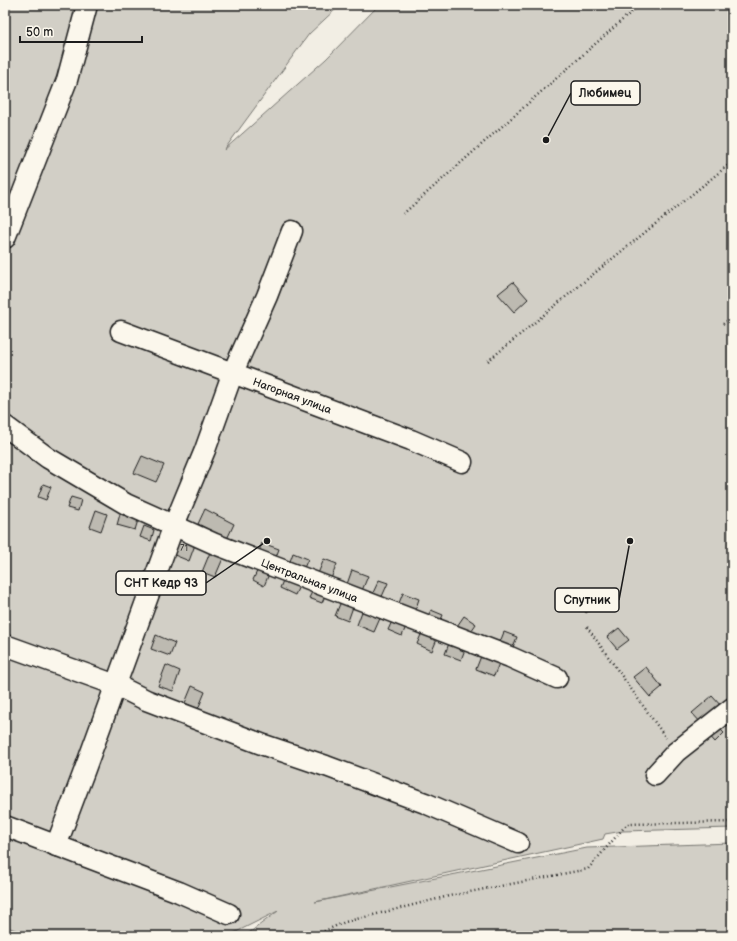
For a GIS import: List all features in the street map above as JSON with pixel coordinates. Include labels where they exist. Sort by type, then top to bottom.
[{"type":"street","points":[[5,238],[67,80],[87,5]]},
{"type":"street","points":[[56,846],[174,526],[205,450],[233,372],[267,296],[292,230]]},
{"type":"street","name":"Нагорная улица","points":[[122,331],[411,440],[462,462]]},
{"type":"street","name":"Центральная улица","points":[[5,426],[48,458],[126,504],[174,526],[215,544],[510,657],[557,678]]},
{"type":"street","points":[[5,645],[116,685],[146,700],[264,745],[426,803],[518,843]]},
{"type":"street","points":[[656,775],[676,752],[732,708]]},
{"type":"street","points":[[5,826],[152,882],[229,914]]},
{"type":"path","points":[[403,214],[632,12],[637,5]]},
{"type":"path","points":[[488,361],[732,162]]},
{"type":"path","points":[[723,324],[732,317]]},
{"type":"path","points":[[587,627],[676,752]]},
{"type":"path","points":[[313,936],[345,922],[449,896],[588,869],[627,824],[732,822]]},
{"type":"shaded area","points":[[5,5],[340,5],[309,34],[224,150],[326,59],[379,5],[732,5],[732,828],[623,831],[605,834],[603,839],[315,902],[587,848],[732,843],[732,936],[245,936],[278,911],[228,936],[31,936],[5,926]]},
{"type":"building","points":[[513,282],[528,299],[514,312],[498,294]]},
{"type":"building","points":[[142,456],[164,465],[156,482],[134,473]]},
{"type":"building","points":[[43,484],[51,487],[46,500],[38,497]]},
{"type":"building","points":[[71,497],[81,500],[78,511],[67,508]]},
{"type":"building","points":[[205,509],[234,524],[227,539],[198,524]]},
{"type":"building","points":[[96,510],[107,514],[101,531],[90,527]]},
{"type":"building","points":[[120,514],[138,520],[135,530],[117,525]]},
{"type":"building","points":[[144,526],[154,530],[151,541],[140,537]]},
{"type":"building","points":[[179,536],[196,542],[189,561],[172,554]]},
{"type":"building","points":[[262,543],[279,549],[275,560],[258,554]]},
{"type":"building","points":[[211,550],[224,556],[215,577],[202,572]]},
{"type":"building","points":[[293,553],[308,559],[303,570],[289,564]]},
{"type":"building","points":[[324,559],[337,564],[330,581],[317,576]]},
{"type":"building","points":[[258,569],[269,574],[264,586],[253,580]]},
{"type":"building","points":[[352,570],[368,576],[361,593],[346,587]]},
{"type":"building","points":[[284,578],[300,584],[295,595],[280,588]]},
{"type":"building","points":[[379,580],[388,583],[380,601],[371,597]]},
{"type":"building","points":[[314,588],[326,593],[322,603],[309,598]]},
{"type":"building","points":[[588,591],[598,604],[586,613],[576,600]]},
{"type":"building","points":[[403,593],[419,599],[414,614],[397,608]]},
{"type":"building","points":[[342,599],[354,604],[348,621],[335,616]]},
{"type":"building","points":[[363,609],[381,616],[374,632],[357,625]]},
{"type":"building","points":[[431,610],[443,615],[439,624],[427,618]]},
{"type":"building","points":[[464,616],[476,624],[467,637],[455,629]]},
{"type":"building","points":[[393,619],[407,624],[402,636],[388,630]]},
{"type":"building","points":[[619,628],[629,640],[617,649],[607,637]]},
{"type":"building","points":[[423,630],[438,637],[432,651],[417,644]]},
{"type":"building","points":[[504,632],[517,637],[511,652],[498,647]]},
{"type":"building","points":[[156,635],[175,643],[170,656],[151,649]]},
{"type":"building","points":[[451,638],[467,644],[461,660],[445,654]]},
{"type":"building","points":[[483,651],[501,658],[494,676],[476,669]]},
{"type":"building","points":[[166,665],[180,671],[173,691],[158,686]]},
{"type":"building","points":[[646,667],[662,687],[650,697],[633,677]]},
{"type":"building","points":[[192,686],[205,692],[198,709],[185,703]]},
{"type":"building","points":[[712,696],[722,707],[702,724],[692,713]]},
{"type":"building","points":[[717,726],[724,733],[715,742],[708,734]]},
{"type":"place","name":"Любимец","points":[[546,140]]},
{"type":"place","name":"СНТ Кедр 93","points":[[267,541]]},
{"type":"place","name":"Спутник","points":[[630,541]]}]
